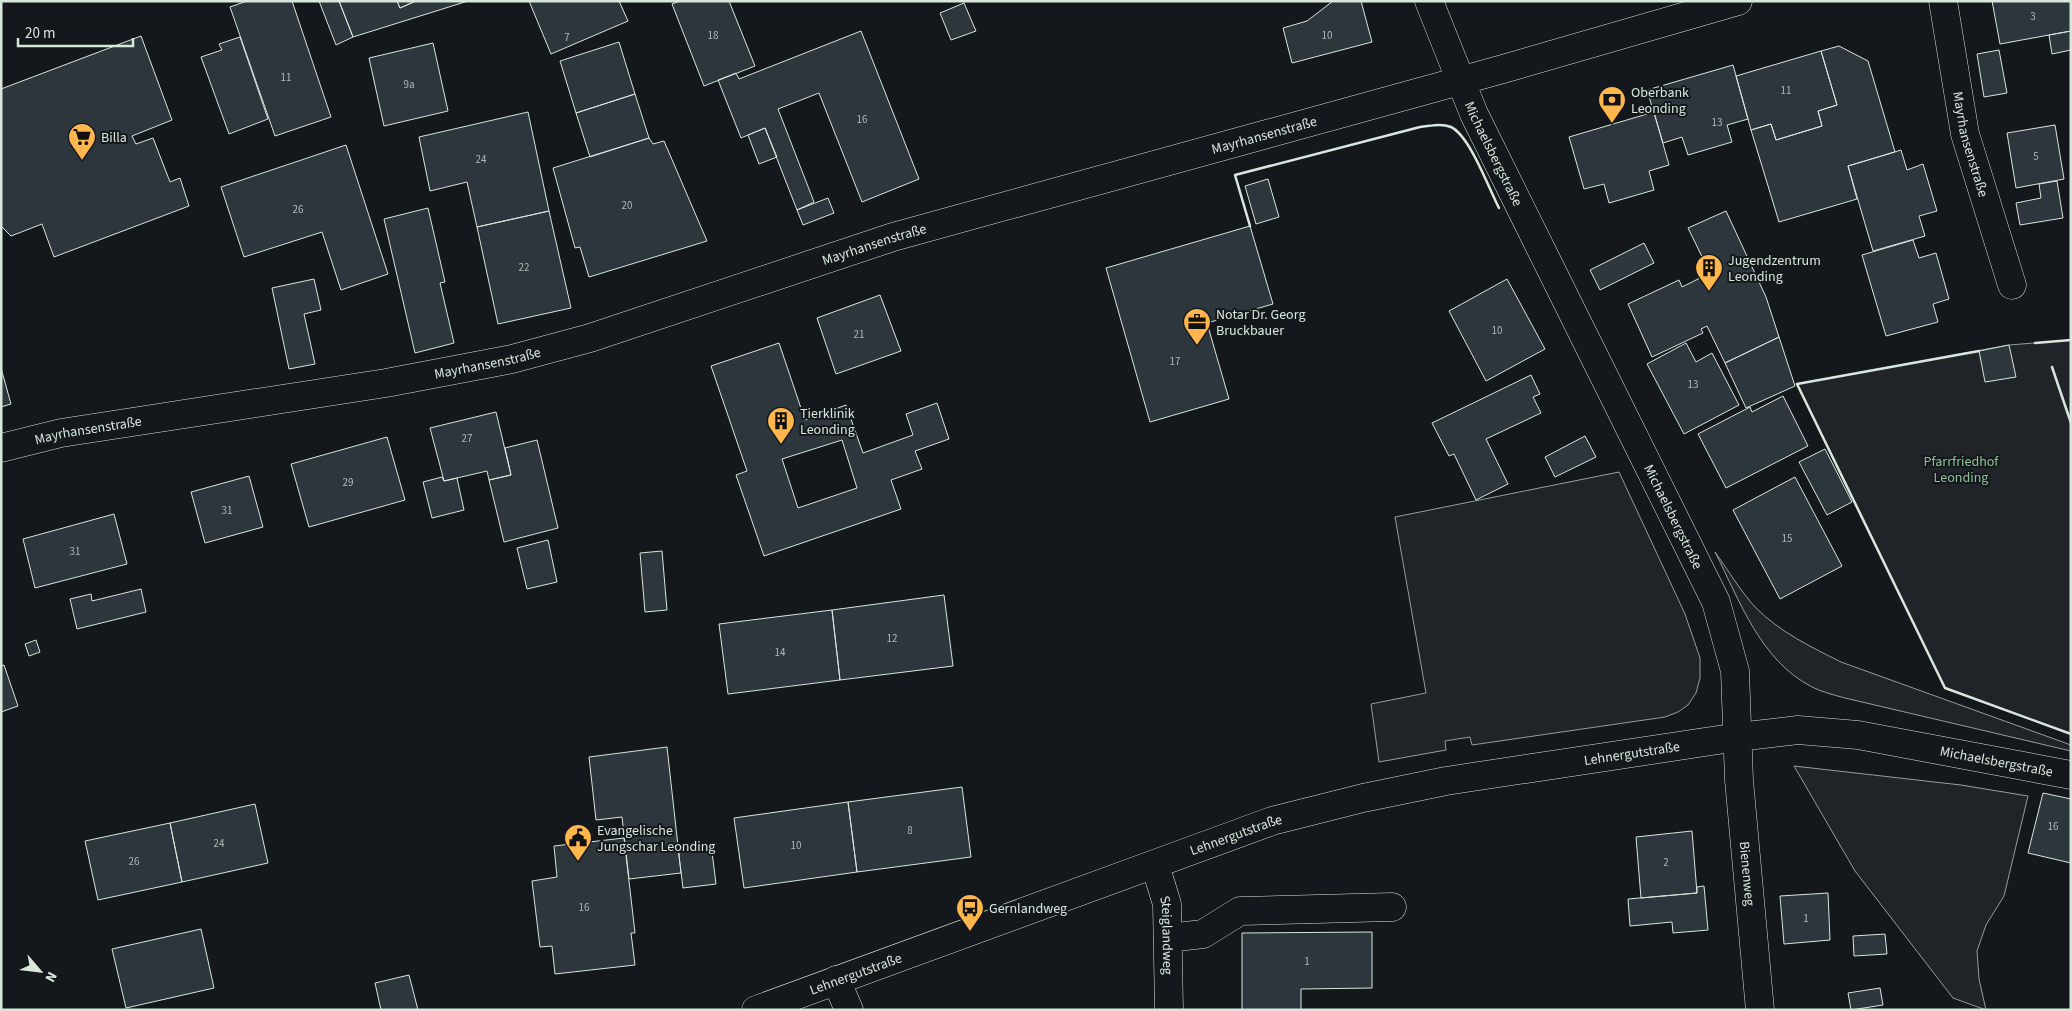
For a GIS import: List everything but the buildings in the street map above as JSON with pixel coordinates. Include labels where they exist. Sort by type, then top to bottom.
[{"type":"street","name":"Michaelsbergstraße","points":[[1429,1],[1474,114],[1716,602],[1736,670],[1738,737],[1798,730],[1858,735],[2071,775]]},
{"type":"street","name":"Mayrhansenstraße","points":[[1,448],[61,433],[451,373],[512,359],[590,338],[902,235],[1461,81],[1738,1]]},
{"type":"street","name":"Mayrhansenstraße","points":[[1944,1],[1965,134],[2012,285]]},
{"type":"street","name":"Lehnergutstraße","points":[[756,1010],[1272,821],[1363,798],[1446,781],[1738,737]]},
{"type":"street","name":"Bienenweg","points":[[1738,737],[1739,780],[1760,1010]]},
{"type":"street","name":"Steiglandweg","points":[[1155,865],[1167,904],[1169,1010]]},
{"type":"street","points":[[1168,938],[1203,934],[1240,912],[1392,906]]},
{"type":"street","points":[[836,980],[849,1010]]},
{"type":"green space","name":"Pfarrfriedhof Leonding","points":[[2071,340],[2071,734],[1945,688],[1797,384],[2009,345]]},
{"type":"green space","points":[[1619,472],[1685,614],[1700,658],[1700,678],[1696,693],[1688,705],[1678,712],[1665,717],[1472,745],[1470,737],[1445,741],[1446,750],[1379,762],[1371,704],[1426,693],[1395,517]]},
{"type":"green space","points":[[1715,552],[1750,602],[1765,617],[1807,645],[1841,662],[2071,745],[2071,751],[1845,698],[1812,687],[1778,661],[1765,645],[1753,628]]},
{"type":"green space","points":[[1794,766],[1961,785],[2028,796],[2004,896],[1986,925],[1977,951],[1979,979],[1986,1010],[1953,998],[1855,871]]},
{"type":"wall","points":[[1250,226],[1235,175],[1420,127],[1436,125],[1451,127],[1465,141],[1499,208]]},
{"type":"wall","points":[[2035,343],[2071,340]]},
{"type":"wall","points":[[1979,351],[1797,384],[1945,688],[2071,734]]},
{"type":"wall","points":[[2052,367],[2071,423]]},
{"type":"place","name":"Oberbank Leonding","points":[[1612,124]]},
{"type":"place","name":"Billa","points":[[82,161]]},
{"type":"place","name":"Jugendzentrum Leonding","points":[[1709,292]]},
{"type":"place","name":"Notar Dr. Georg Bruckbauer","points":[[1197,346]]},
{"type":"place","name":"Tierklinik Leonding","points":[[781,445]]},
{"type":"place","name":"Evangelische Jungschar Leonding","points":[[578,862]]},
{"type":"place","name":"Gernlandweg","points":[[970,932]]}]
